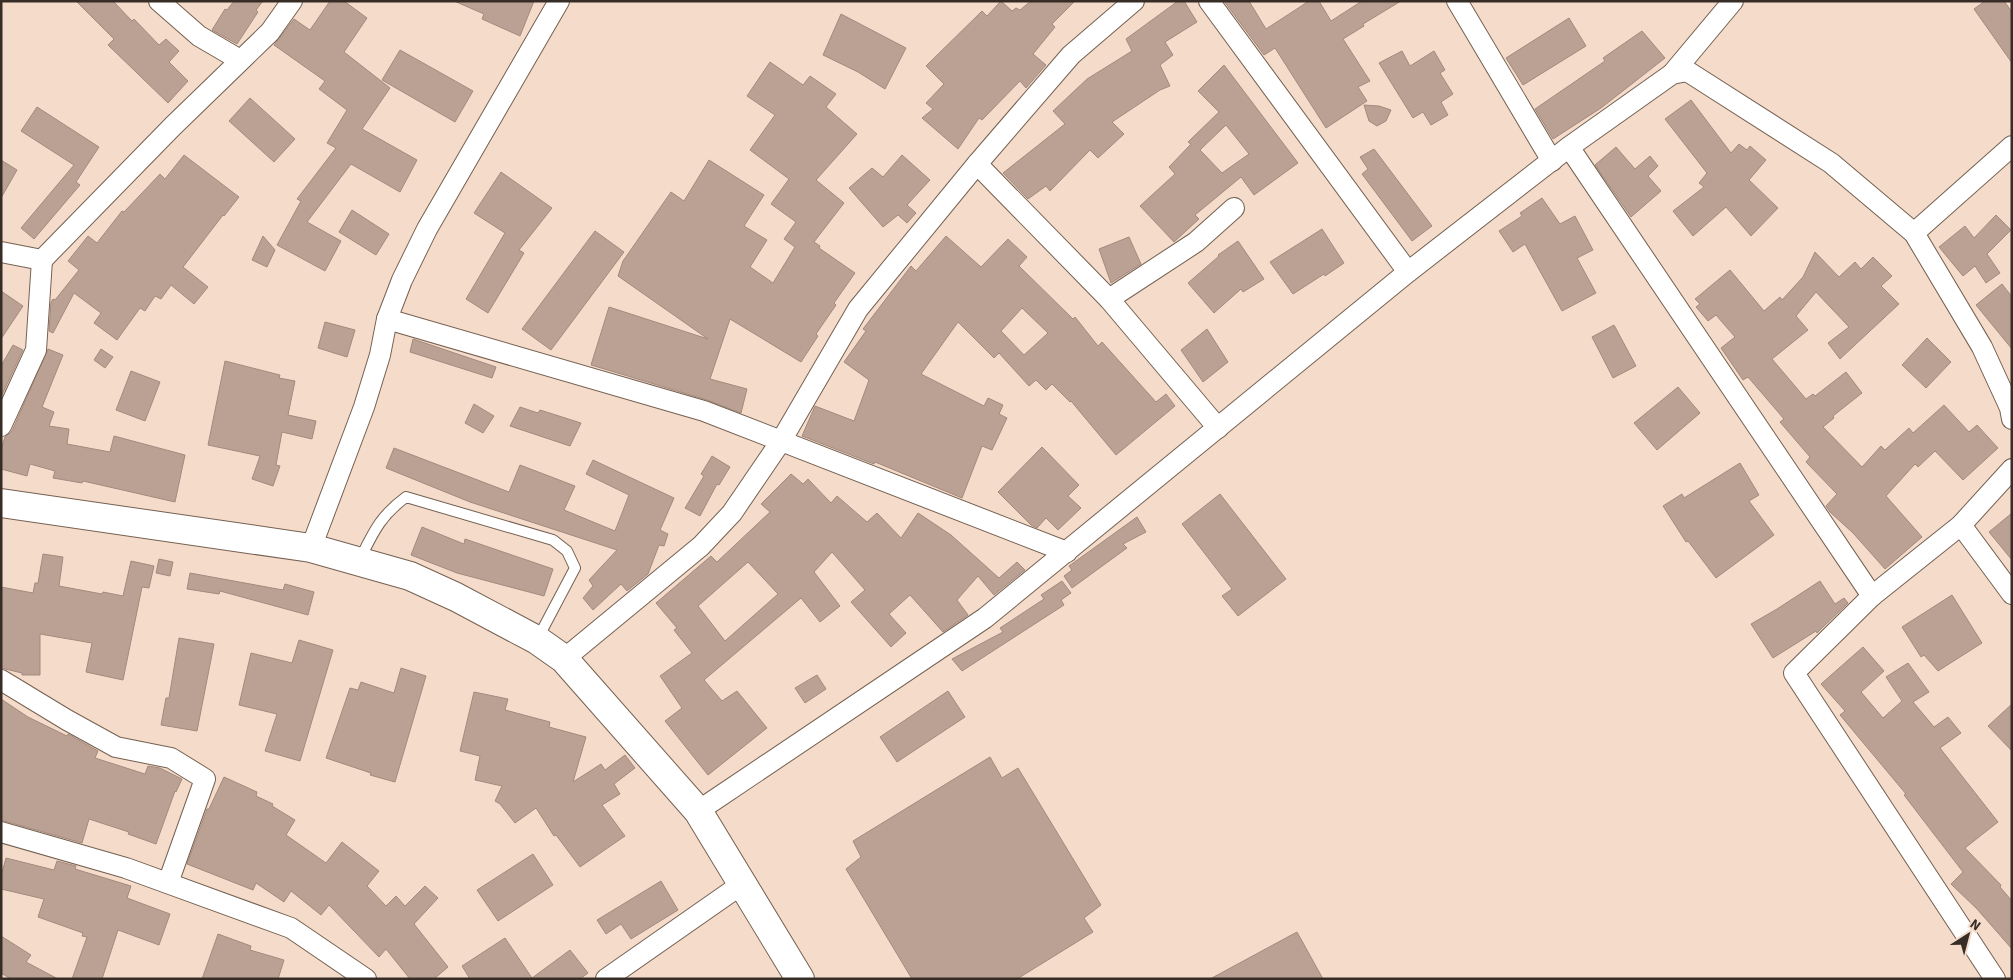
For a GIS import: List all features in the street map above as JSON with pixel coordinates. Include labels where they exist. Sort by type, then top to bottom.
[{"type":"main road","points":[[1,503],[311,548],[410,576],[456,597],[537,640],[564,659],[698,811],[800,979]]},
{"type":"street","points":[[159,1],[199,36],[240,60]]},
{"type":"street","points":[[1,426],[36,350],[42,260],[173,126],[270,32],[292,1]]},
{"type":"street","points":[[311,548],[364,407],[380,356],[387,319],[402,280],[427,229],[559,1]]},
{"type":"street","points":[[1209,1],[1408,272]]},
{"type":"street","points":[[1457,1],[1552,161]]},
{"type":"street","points":[[698,811],[985,618],[1408,272],[1569,147],[1672,74],[1733,1]]},
{"type":"street","points":[[564,659],[701,546],[732,513],[781,441],[858,309],[977,164],[1071,55],[1128,3]]},
{"type":"street","points":[[1672,74],[1687,71],[1831,163],[1914,233],[1982,348],[2010,408],[2012,419]]},
{"type":"street","points":[[1914,233],[2012,146]]},
{"type":"street","points":[[1569,147],[1872,596]]},
{"type":"street","points":[[977,164],[1109,299],[1218,428]]},
{"type":"street","points":[[1109,299],[1196,242],[1234,208]]},
{"type":"street","points":[[1,252],[42,260]]},
{"type":"street","points":[[387,319],[704,411],[1067,552]]},
{"type":"street","points":[[1995,979],[1794,673],[1872,596],[1961,525],[2012,469]]},
{"type":"street","points":[[1961,525],[2012,594]]},
{"type":"street","points":[[1,680],[116,747],[171,758],[205,779],[168,884]]},
{"type":"street","points":[[1,832],[126,868],[291,928],[366,979]]},
{"type":"street","points":[[606,979],[742,884]]},
{"type":"lane","points":[[358,562],[380,520],[406,496],[553,540],[567,552],[575,568],[537,640]]},
{"type":"building","points":[[76,1],[113,1],[132,21],[134,19],[159,45],[166,39],[179,51],[169,62],[188,81],[168,103],[108,45],[114,39]]},
{"type":"building","points":[[234,1],[263,1],[237,44],[212,30],[225,9],[227,10]]},
{"type":"building","points":[[330,1],[344,1],[367,18],[344,52],[390,88],[362,129],[417,160],[400,192],[351,164],[307,222],[341,241],[325,271],[277,245],[301,201],[297,199],[336,148],[327,143],[347,110],[319,89],[325,81],[274,45],[294,19],[310,30]]},
{"type":"building","points":[[454,1],[534,1],[520,36],[482,19],[484,14]]},
{"type":"building","points":[[1001,1],[1012,11],[1016,8],[1020,10],[1031,1],[1075,1],[1052,24],[1055,27],[1033,54],[1046,65],[1026,88],[1020,81],[982,120],[979,118],[958,149],[922,118],[933,109],[926,103],[944,84],[926,66],[982,11],[987,16]]},
{"type":"building","points":[[1178,1],[1184,1],[1197,22],[1165,42],[1173,55],[1160,65],[1170,86],[1160,90],[1112,122],[1124,134],[1098,158],[1090,150],[1050,191],[1046,186],[1028,199],[1003,173],[1065,124],[1053,111],[1087,79],[1132,51],[1126,39]]},
{"type":"building","points":[[1224,1],[1249,1],[1266,29],[1309,1],[1319,1],[1331,21],[1362,1],[1401,1],[1363,24],[1364,26],[1343,39],[1370,81],[1358,87],[1367,101],[1326,128],[1275,48],[1264,55]]},
{"type":"building","points":[[1985,1],[2004,1],[2012,12],[2012,63],[1974,9]]},
{"type":"building","points":[[841,14],[906,48],[885,89],[858,72],[823,55]]},
{"type":"building","points":[[1569,18],[1586,46],[1523,85],[1506,58]]},
{"type":"building","points":[[1642,31],[1665,58],[1601,108],[1553,139],[1535,109],[1605,61],[1603,58]]},
{"type":"building","points":[[400,50],[473,91],[455,122],[382,80]]},
{"type":"building","points":[[1402,51],[1410,66],[1434,51],[1445,70],[1440,73],[1453,94],[1441,102],[1448,115],[1431,125],[1423,112],[1413,118],[1379,63]]},
{"type":"building","points":[[770,62],[803,85],[810,76],[836,94],[826,107],[857,134],[816,180],[844,203],[814,242],[820,246],[819,248],[855,273],[834,303],[836,305],[816,334],[818,336],[801,362],[730,319],[710,379],[747,389],[741,413],[707,400],[591,365],[609,307],[708,339],[618,276],[623,261],[671,192],[684,201],[709,160],[764,195],[744,226],[767,240],[750,267],[773,283],[795,247],[784,239],[796,222],[771,204],[789,179],[750,150],[775,115],[747,96]]},
{"type":"building","points":[[1224,65],[1298,163],[1254,195],[1241,177],[1195,215],[1199,219],[1174,242],[1140,206],[1175,174],[1169,167],[1191,144],[1188,142],[1219,112],[1198,91]],"holes":[[[1226,125],[1249,154],[1222,173],[1200,150]]]},
{"type":"building","points":[[250,98],[295,139],[274,162],[229,121]]},
{"type":"building","points":[[1691,100],[1731,153],[1739,144],[1747,150],[1750,146],[1766,160],[1749,180],[1778,208],[1751,236],[1726,207],[1693,236],[1673,211],[1704,187],[1699,183],[1707,173],[1665,119]]},
{"type":"building","points":[[1364,105],[1379,106],[1391,110],[1386,121],[1377,126],[1369,121]]},
{"type":"building","points":[[37,107],[99,147],[76,182],[80,185],[34,239],[21,228],[74,165],[21,131]]},
{"type":"building","points":[[1616,147],[1635,169],[1650,156],[1658,166],[1648,176],[1661,191],[1631,217],[1595,165]]},
{"type":"building","points":[[1374,149],[1432,226],[1412,241],[1362,174],[1368,169],[1360,157]]},
{"type":"building","points":[[184,155],[239,197],[183,267],[208,287],[194,304],[171,285],[161,299],[155,296],[145,311],[140,308],[117,340],[94,323],[101,313],[74,293],[53,333],[49,331],[51,302],[53,299],[55,300],[79,270],[68,261],[88,236],[97,243],[122,211],[124,212],[160,174],[165,179]]},
{"type":"building","points":[[902,155],[930,180],[907,205],[916,213],[907,223],[898,215],[883,227],[849,188],[872,168],[883,177]]},
{"type":"building","points":[[1,160],[17,170],[1,198]]},
{"type":"building","points":[[501,172],[552,208],[519,250],[524,253],[488,313],[466,299],[505,233],[474,213]]},
{"type":"building","points":[[1542,198],[1560,224],[1575,216],[1593,250],[1577,258],[1596,293],[1562,311],[1525,244],[1513,252],[1499,231],[1522,216],[1520,213]]},
{"type":"building","points":[[352,210],[389,234],[376,255],[339,232]]},
{"type":"building","points":[[1996,215],[2011,230],[1987,254],[2000,273],[1986,283],[1975,266],[1963,276],[1939,247],[1965,226],[1974,238]]},
{"type":"building","points":[[1322,229],[1344,263],[1293,294],[1270,262]]},
{"type":"building","points":[[595,231],[624,252],[551,350],[522,329]]},
{"type":"building","points":[[263,236],[275,250],[267,267],[252,260]]},
{"type":"building","points":[[946,236],[981,267],[1008,239],[1027,257],[1019,266],[1073,319],[1075,317],[1098,346],[1102,342],[1156,402],[1166,394],[1175,406],[1116,455],[1071,401],[1052,384],[1046,390],[1036,380],[1029,386],[999,353],[994,358],[958,322],[921,374],[984,406],[988,398],[1003,405],[999,414],[1007,418],[992,450],[982,446],[962,498],[875,462],[874,464],[802,436],[815,406],[854,421],[869,380],[844,362],[866,331],[863,329],[911,266],[916,271]],"holes":[[[1022,308],[1048,333],[1024,355],[1001,331]]]},
{"type":"building","points":[[1129,237],[1141,264],[1111,283],[1099,249]]},
{"type":"building","points":[[1238,241],[1264,279],[1243,292],[1241,289],[1214,313],[1188,283],[1218,255]]},
{"type":"building","points":[[1815,252],[1839,277],[1855,262],[1861,269],[1873,257],[1892,276],[1881,286],[1899,304],[1840,359],[1828,343],[1849,327],[1816,292],[1796,316],[1808,330],[1772,359],[1806,399],[1813,394],[1815,396],[1846,372],[1862,393],[1833,416],[1834,418],[1823,427],[1862,467],[1881,446],[1885,450],[1909,428],[1913,433],[1944,405],[1969,432],[1977,425],[1998,448],[1963,480],[1935,451],[1918,467],[1915,464],[1886,496],[1922,537],[1885,569],[1853,533],[1830,512],[1826,506],[1837,494],[1806,462],[1810,457],[1780,422],[1784,419],[1748,377],[1743,380],[1721,348],[1735,337],[1716,315],[1708,321],[1696,307],[1700,304],[1695,299],[1730,270],[1764,311],[1780,297],[1782,300],[1803,277]]},
{"type":"building","points":[[2002,284],[2012,297],[2012,349],[1976,305]]},
{"type":"building","points":[[1,291],[23,306],[1,339]]},
{"type":"building","points":[[325,322],[355,330],[347,357],[318,348]]},
{"type":"building","points":[[1614,325],[1636,366],[1613,378],[1592,337]]},
{"type":"building","points":[[1207,329],[1228,362],[1203,382],[1181,350]]},
{"type":"building","points":[[1927,338],[1951,362],[1926,388],[1902,365]]},
{"type":"building","points":[[413,339],[496,367],[492,378],[410,352]]},
{"type":"building","points":[[13,345],[23,350],[1,397],[1,366]]},
{"type":"building","points":[[48,349],[63,355],[42,407],[54,412],[49,426],[69,429],[67,444],[110,452],[114,436],[185,455],[175,502],[83,481],[82,483],[53,478],[55,471],[30,464],[27,476],[1,469],[1,449],[5,437],[12,431]]},
{"type":"building","points":[[101,349],[113,357],[105,368],[94,360]]},
{"type":"building","points":[[225,361],[280,375],[279,378],[295,381],[288,415],[316,421],[312,439],[282,432],[276,465],[280,466],[273,486],[252,479],[260,456],[208,445]]},
{"type":"building","points":[[131,371],[160,382],[145,421],[116,410]]},
{"type":"building","points":[[1678,387],[1700,413],[1657,450],[1634,423]]},
{"type":"building","points":[[474,404],[494,416],[483,433],[465,423]]},
{"type":"building","points":[[520,407],[538,413],[540,410],[581,423],[570,446],[510,426]]},
{"type":"building","points":[[1042,447],[1079,485],[1068,496],[1081,508],[1058,530],[1046,518],[1037,528],[1031,525],[998,492]]},
{"type":"building","points":[[394,448],[509,492],[520,465],[575,486],[564,510],[615,531],[629,495],[586,474],[593,460],[674,498],[660,530],[668,534],[664,546],[659,545],[648,574],[627,591],[621,584],[593,610],[583,598],[593,586],[589,580],[617,550],[470,502],[386,468]]},
{"type":"building","points":[[712,456],[730,467],[719,485],[717,484],[700,516],[685,508],[704,476],[701,474]]},
{"type":"building","points":[[1740,463],[1759,495],[1749,501],[1774,535],[1716,578],[1688,541],[1686,542],[1663,506],[1682,494],[1684,498]]},
{"type":"building","points":[[791,474],[803,484],[808,479],[831,503],[837,496],[867,522],[877,513],[901,538],[918,513],[951,535],[999,578],[1017,562],[1025,570],[994,595],[978,576],[957,600],[968,615],[943,632],[910,595],[889,614],[906,633],[891,647],[851,602],[865,590],[832,552],[814,572],[840,606],[820,622],[801,598],[704,680],[722,701],[737,691],[767,728],[708,775],[665,721],[682,708],[660,676],[692,653],[674,630],[677,628],[656,603],[711,556],[717,562],[770,512],[761,504]],"holes":[[[748,562],[778,594],[725,641],[698,606]]]},
{"type":"building","points":[[1220,494],[1286,579],[1238,616],[1222,596],[1232,589],[1182,524]]},
{"type":"building","points":[[2012,513],[2012,560],[1989,532]]},
{"type":"building","points":[[1137,517],[1146,532],[1123,544],[1127,548],[1072,588],[1064,576],[1072,570],[1069,566]]},
{"type":"building","points":[[422,527],[464,544],[465,539],[553,569],[544,596],[457,573],[411,555]]},
{"type":"building","points":[[43,554],[63,557],[59,586],[102,594],[103,592],[123,596],[131,561],[154,566],[149,588],[142,587],[123,680],[86,672],[92,643],[40,634],[40,675],[22,675],[22,673],[1,668],[1,587],[33,593],[35,583],[38,583]]},
{"type":"building","points":[[159,559],[173,562],[170,576],[156,573]]},
{"type":"building","points":[[190,573],[283,590],[285,584],[314,592],[308,615],[220,591],[219,594],[187,589]]},
{"type":"building","points":[[1062,581],[1071,593],[1061,600],[1064,605],[962,671],[952,659],[1003,632],[1000,628],[1044,599],[1041,595]]},
{"type":"building","points":[[1820,581],[1835,604],[1844,598],[1848,603],[1817,633],[1816,631],[1773,658],[1751,624]]},
{"type":"building","points":[[1952,595],[1982,643],[1938,671],[1924,655],[1921,657],[1902,627]]},
{"type":"building","points":[[179,638],[214,644],[197,731],[161,725],[166,698],[169,698]]},
{"type":"building","points":[[299,640],[333,650],[300,761],[265,751],[277,714],[239,705],[251,653],[292,663]]},
{"type":"building","points":[[1863,647],[1884,671],[1861,692],[1883,718],[1902,701],[1886,677],[1908,663],[1929,692],[1913,702],[1934,727],[1948,717],[1961,733],[1940,748],[1998,822],[1965,848],[2001,885],[2000,887],[2012,901],[2012,949],[1977,909],[1951,884],[1963,872],[1904,795],[1906,794],[1840,715],[1845,711],[1821,684]]},
{"type":"building","points":[[401,668],[426,676],[395,782],[370,775],[371,773],[326,758],[350,688],[358,690],[361,682],[394,693]]},
{"type":"building","points":[[817,675],[826,689],[805,703],[795,688]]},
{"type":"building","points":[[948,691],[965,717],[897,762],[880,737]]},
{"type":"building","points":[[474,692],[508,699],[505,710],[550,722],[549,727],[586,737],[573,782],[601,764],[605,770],[625,755],[635,768],[614,784],[620,794],[602,805],[625,836],[580,867],[556,835],[554,836],[536,808],[515,823],[500,804],[495,801],[502,786],[475,780],[480,756],[460,751]]},
{"type":"building","points":[[1,699],[28,717],[67,736],[68,734],[98,751],[95,758],[145,774],[148,766],[160,768],[182,779],[175,791],[156,844],[128,834],[129,832],[89,819],[82,843],[1,820]]},
{"type":"building","points":[[2012,704],[2012,751],[1988,726]]},
{"type":"building","points":[[990,757],[1002,778],[1018,768],[1101,905],[1084,918],[1093,932],[1017,979],[912,979],[846,869],[861,857],[853,841]]},
{"type":"building","points":[[224,777],[257,792],[256,796],[273,804],[272,806],[295,820],[286,835],[326,863],[342,842],[379,871],[367,886],[386,906],[396,896],[405,906],[425,886],[438,898],[414,924],[448,967],[434,979],[410,979],[386,949],[379,957],[329,905],[321,915],[291,891],[284,902],[256,883],[253,890],[187,864],[207,809],[209,809]]},
{"type":"building","points":[[533,854],[553,885],[498,921],[477,890]]},
{"type":"building","points":[[6,858],[54,870],[57,861],[76,866],[75,869],[131,886],[127,898],[170,914],[159,945],[118,930],[102,979],[72,979],[87,937],[82,936],[83,933],[38,917],[44,899],[1,889],[1,876]]},
{"type":"building","points":[[661,881],[678,910],[631,939],[621,924],[606,934],[597,920]]},
{"type":"building","points":[[1297,932],[1323,979],[1210,979]]},
{"type":"building","points":[[218,934],[251,946],[250,950],[284,960],[278,979],[202,979]]},
{"type":"building","points":[[1,936],[31,955],[26,962],[58,979],[11,979],[1,973]]},
{"type":"building","points":[[505,938],[532,978],[570,950],[588,973],[580,979],[470,979],[462,966]]}]
